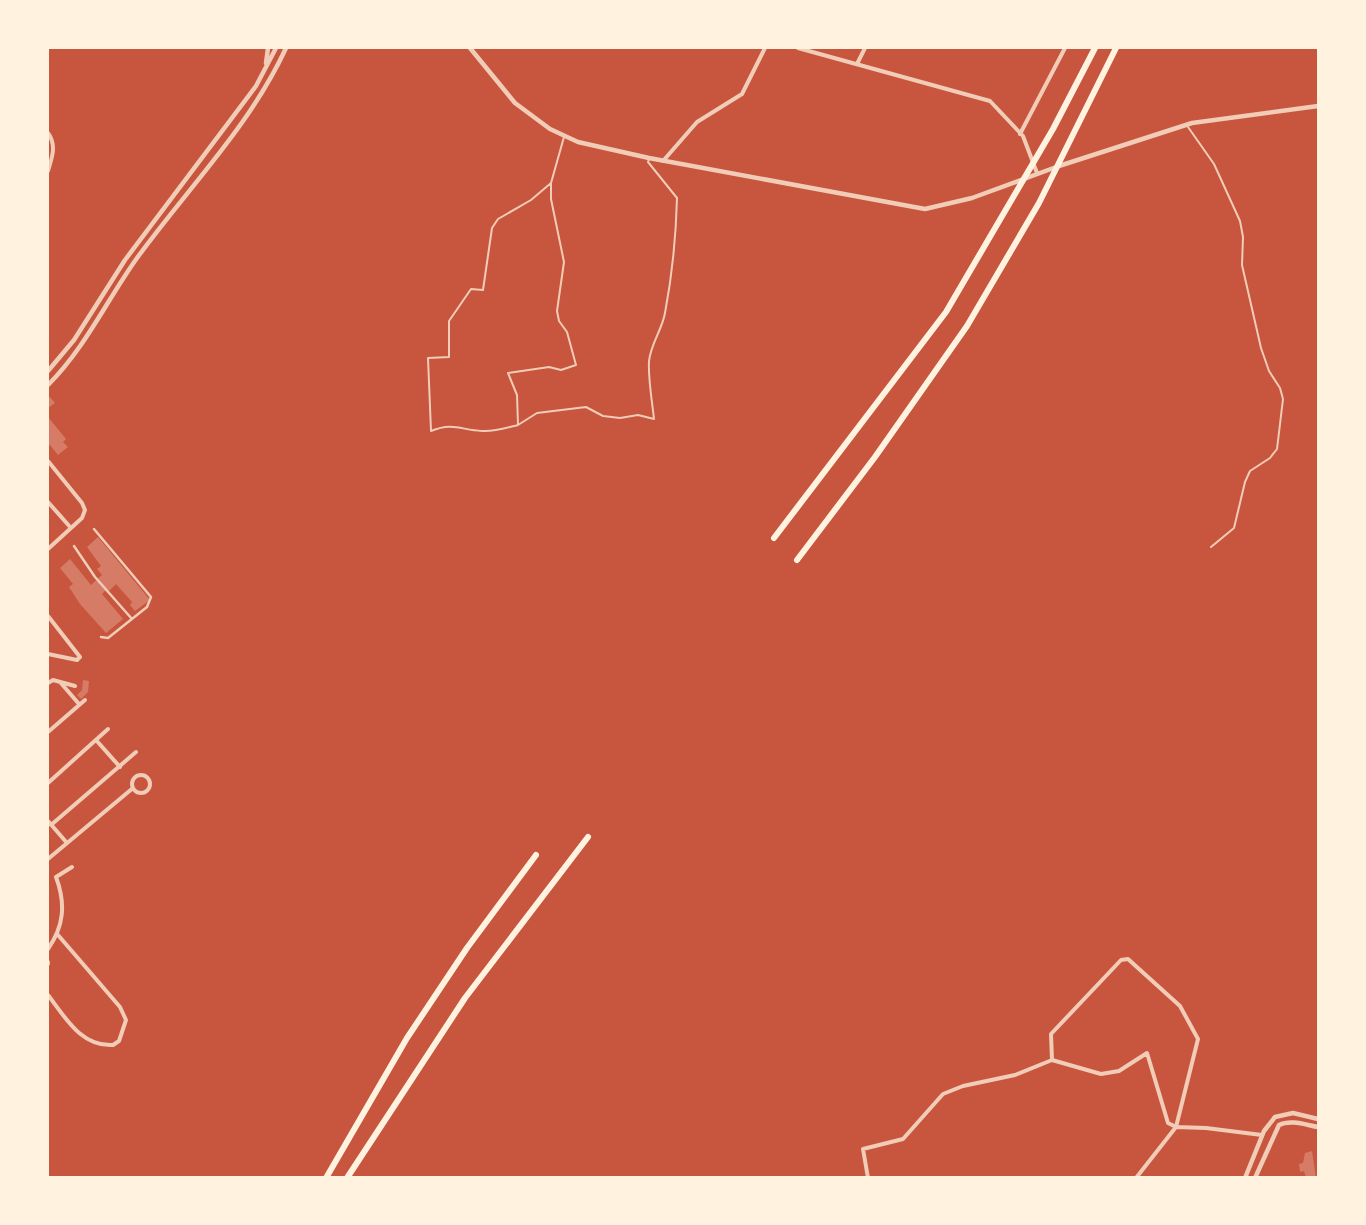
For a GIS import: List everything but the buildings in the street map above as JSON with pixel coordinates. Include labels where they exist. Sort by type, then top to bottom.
[{"type":"highway","points":[[774,538],[946,312],[1053,129],[1095,48]]},
{"type":"highway","points":[[797,560],[875,457],[967,326],[1038,203],[1082,119],[1116,48]]},
{"type":"highway","points":[[347,1178],[465,998],[588,837]]},
{"type":"highway","points":[[326,1178],[407,1038],[467,948],[536,855]]},
{"type":"street","points":[[264,72],[268,48]]},
{"type":"street","points":[[48,371],[74,340],[125,260],[247,98],[264,72],[276,48]]},
{"type":"street","points":[[48,385],[79,349],[139,256],[258,100],[286,48]]},
{"type":"street","points":[[470,48],[515,103],[564,137],[578,142],[663,161],[925,209],[972,198],[1036,174],[1184,126],[1318,106]]},
{"type":"street","points":[[663,161],[697,122],[742,94],[765,48]]},
{"type":"street","points":[[798,48],[990,101],[1020,134],[1036,174]]},
{"type":"street","points":[[858,64],[865,48]]},
{"type":"street","points":[[1020,134],[1065,48]]},
{"type":"street","points":[[48,134],[52,139],[54,152],[48,171]]},
{"type":"street","points":[[48,461],[84,506],[84,515],[48,549]]},
{"type":"street","points":[[48,502],[71,528]]},
{"type":"street","points":[[94,530],[152,597],[146,607],[108,638],[101,637]]},
{"type":"street","points":[[74,546],[95,577],[132,619]]},
{"type":"street","points":[[48,616],[80,657],[77,660],[48,654]]},
{"type":"street","points":[[48,684],[53,680],[75,686]]},
{"type":"street","points":[[60,682],[79,704]]},
{"type":"street","points":[[48,732],[85,700]]},
{"type":"street","points":[[48,782],[108,729]]},
{"type":"street","points":[[96,740],[120,767]]},
{"type":"street","points":[[67,842],[49,823],[120,767],[136,752]]},
{"type":"street","points":[[141,775],[149,779],[150,785],[146,792],[140,793],[133,788],[132,782],[136,777],[141,775]]},
{"type":"street","points":[[48,859],[133,788]]},
{"type":"street","points":[[48,949],[58,935],[63,906],[61,891],[56,877],[72,868]]},
{"type":"street","points":[[48,995],[80,1034],[91,1043],[113,1045],[119,1041],[126,1020],[120,1007],[58,935]]},
{"type":"street","points":[[1052,1060],[1051,1034],[1121,960],[1128,959],[1180,1006],[1198,1039],[1176,1127],[1136,1178]]},
{"type":"street","points":[[868,1178],[863,1149],[903,1139],[943,1094],[963,1086],[1015,1075],[1052,1060],[1102,1074],[1119,1071],[1147,1053],[1168,1122],[1176,1127],[1206,1128],[1262,1135]]},
{"type":"street","points":[[1244,1178],[1262,1135],[1269,1122],[1275,1116],[1293,1113],[1318,1119]]},
{"type":"street","points":[[1255,1178],[1279,1125],[1285,1122],[1294,1122],[1318,1128]]},
{"type":"lane","points":[[1184,126],[1194,132],[1214,164],[1240,221],[1243,237],[1242,266],[1261,348],[1268,372],[1280,388],[1283,399],[1277,449],[1270,458],[1250,472],[1245,482],[1234,528],[1211,547]]},
{"type":"lane","points":[[518,425],[517,395],[508,373],[549,367],[562,370],[576,365],[567,332],[559,320],[557,311],[564,262],[553,216],[551,183],[564,137]]},
{"type":"lane","points":[[551,183],[516,210],[498,219],[492,228],[490,236],[483,290],[471,289],[449,321],[449,357],[428,358],[431,431],[452,426],[480,431],[494,431],[518,425],[537,413],[586,407],[603,416],[620,418],[638,415],[654,419],[650,361],[653,344],[661,329],[665,314],[676,235],[677,198],[648,162],[649,158]]}]
